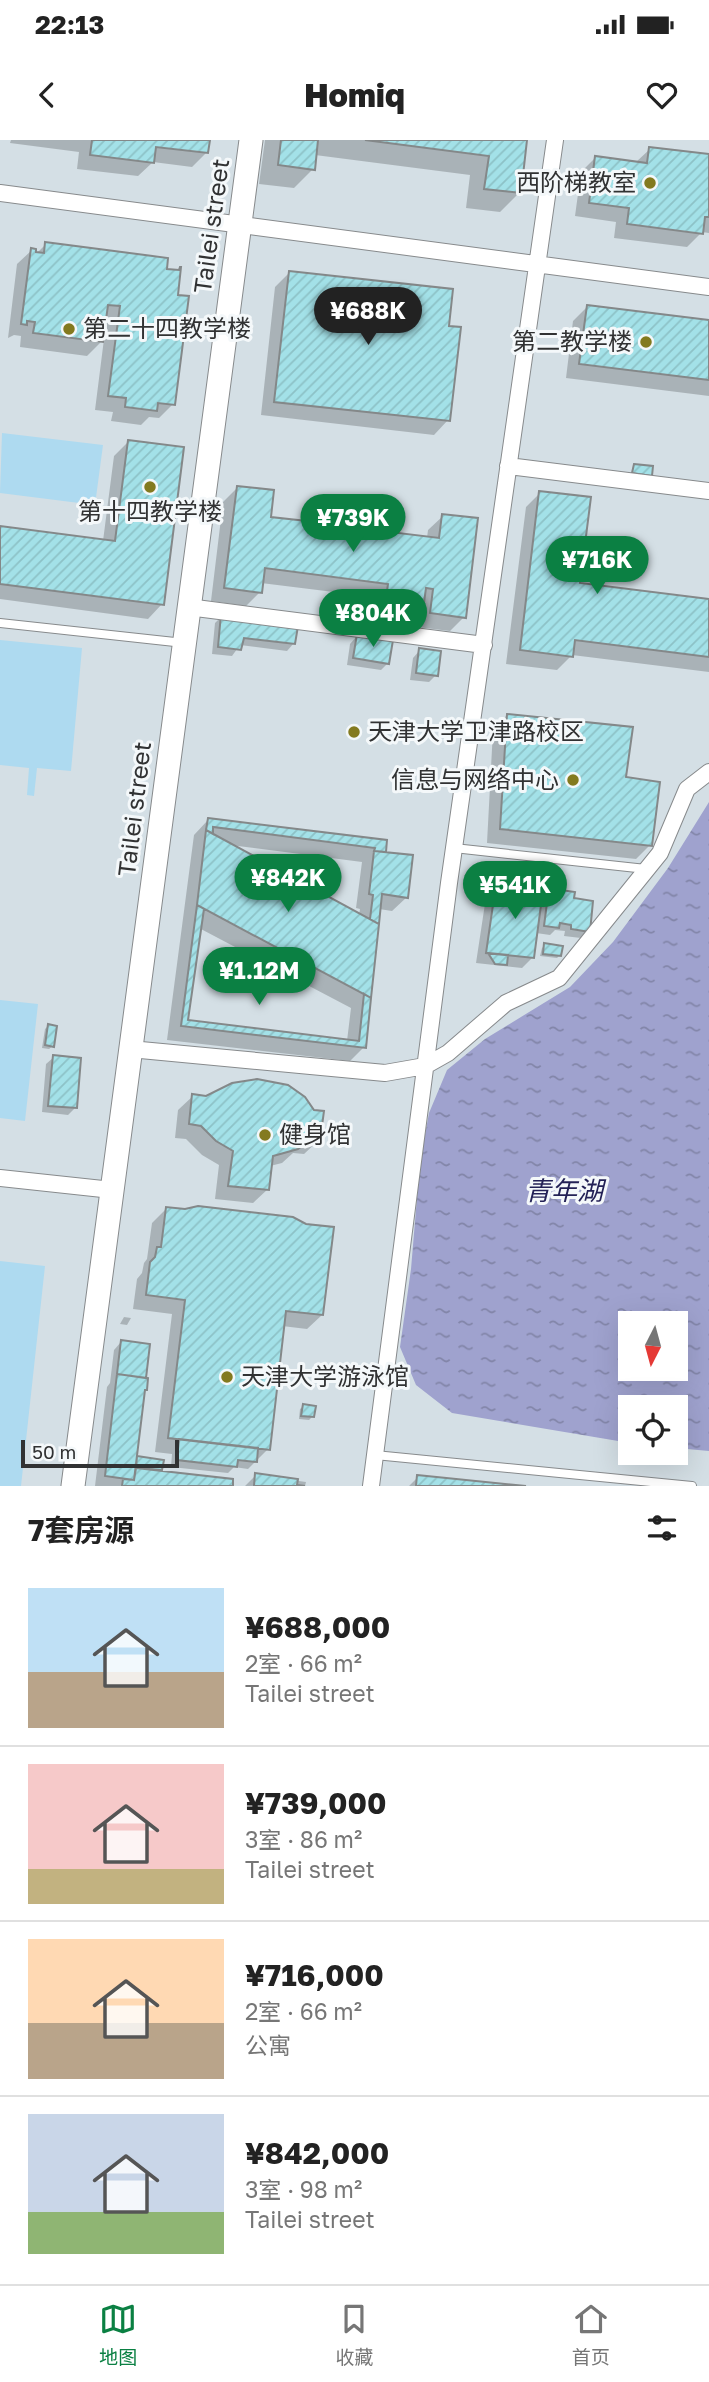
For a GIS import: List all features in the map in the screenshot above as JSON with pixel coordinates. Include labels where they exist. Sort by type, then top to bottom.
[{"type":"street","name":"Tailei street","points":[[73,1486],[251,140]]},
{"type":"street","points":[[372,1486],[454,848],[555,140]]},
{"type":"street","points":[[0,193],[709,287]]},
{"type":"street","points":[[508,466],[709,491]]},
{"type":"street","points":[[188,607],[484,645]]},
{"type":"street","points":[[130,1049],[385,1073],[425,1066],[448,1053],[506,1003],[559,978],[660,853],[687,789],[709,772]]},
{"type":"street","points":[[0,1178],[112,1190]]},
{"type":"lane","points":[[0,623],[184,643]]},
{"type":"lane","points":[[454,848],[646,870]]},
{"type":"lane","points":[[375,1455],[692,1486]]},
{"type":"shaded area","name":"天津大学卫津路校区","points":[[0,140],[709,140],[709,1486],[0,1486]]},
{"type":"shaded area","points":[[2,433],[103,445],[95,505],[0,493]]},
{"type":"shaded area","points":[[0,640],[82,648],[71,771],[37,768],[34,796],[27,795],[29,768],[0,765]]},
{"type":"shaded area","points":[[0,1000],[38,1004],[25,1121],[0,1118]]},
{"type":"shaded area","points":[[0,1261],[45,1266],[21,1486],[0,1486]]},
{"type":"water","name":"青年湖","points":[[709,802],[709,1451],[688,1449],[688,1395],[618,1395],[618,1441],[452,1413],[416,1385],[400,1347],[411,1269],[420,1162],[429,1113],[447,1070],[485,1039],[570,987],[613,942],[668,868]]},
{"type":"building","points":[[92,140],[210,140],[208,153],[156,147],[154,163],[90,155]]},
{"type":"building","points":[[281,140],[318,140],[315,170],[278,165]]},
{"type":"building","points":[[365,140],[527,140],[521,193],[484,189],[489,156]]},
{"type":"building","name":"西阶梯教室","points":[[649,147],[709,154],[709,217],[705,217],[703,234],[627,224],[629,208],[589,203],[595,156],[647,163]]},
{"type":"building","name":"第二十四教学楼","points":[[45,242],[168,258],[167,269],[179,270],[181,267],[178,295],[189,296],[175,405],[158,403],[157,411],[125,407],[126,398],[108,396],[120,306],[108,305],[103,342],[33,333],[35,322],[27,321],[27,325],[21,324],[31,248],[44,253]]},
{"type":"building","points":[[289,271],[453,289],[449,326],[461,327],[450,421],[274,402]]},
{"type":"building","name":"第二教学楼","points":[[587,305],[709,320],[709,380],[579,364]]},
{"type":"building","name":"第十四教学楼","points":[[128,440],[184,447],[164,605],[0,584],[0,526],[115,541]]},
{"type":"building","points":[[634,464],[653,466],[652,476],[632,473]]},
{"type":"building","points":[[237,486],[274,490],[271,517],[343,525],[344,515],[367,517],[365,529],[439,538],[442,514],[478,518],[466,618],[430,613],[433,589],[426,588],[423,610],[385,605],[388,584],[265,568],[262,593],[224,588]]},
{"type":"building","points":[[539,491],[591,497],[580,583],[709,599],[709,657],[575,640],[573,657],[520,650]]},
{"type":"building","points":[[221,614],[298,626],[295,644],[244,638],[241,650],[218,647]]},
{"type":"building","points":[[357,634],[393,640],[389,664],[353,658]]},
{"type":"building","points":[[419,648],[441,651],[438,676],[416,673]]},
{"type":"building","name":"信息与网络中心","points":[[507,714],[633,727],[626,777],[660,782],[652,846],[500,829]]},
{"type":"building","points":[[208,818],[387,840],[386,852],[374,851],[375,848],[213,827],[213,834],[206,830]]},
{"type":"building","points":[[206,830],[379,924],[371,998],[197,905]]},
{"type":"building","points":[[374,851],[413,855],[408,898],[382,894],[379,924],[370,919],[373,895],[369,894]]},
{"type":"building","points":[[496,884],[543,890],[534,958],[486,953]]},
{"type":"building","points":[[561,890],[575,892],[574,898],[593,901],[590,932],[571,929],[571,925],[560,923],[559,928],[544,926],[548,895],[560,897]]},
{"type":"building","points":[[197,905],[204,909],[188,1020],[359,1041],[364,994],[371,998],[366,1048],[181,1026]]},
{"type":"building","points":[[544,943],[563,946],[561,956],[543,954]]},
{"type":"building","points":[[488,953],[508,955],[507,965],[495,964]]},
{"type":"building","points":[[48,1024],[57,1026],[54,1047],[45,1045]]},
{"type":"building","points":[[53,1055],[81,1058],[77,1108],[48,1106]]},
{"type":"building","name":"健身馆","points":[[257,1079],[288,1085],[305,1097],[314,1110],[324,1111],[320,1141],[309,1140],[298,1149],[273,1156],[269,1190],[228,1186],[233,1151],[216,1141],[201,1126],[189,1124],[192,1094],[206,1096],[232,1083]]},
{"type":"building","name":"天津大学游泳馆","points":[[198,1206],[293,1217],[306,1224],[334,1227],[323,1315],[286,1311],[270,1450],[168,1438],[185,1300],[146,1295],[150,1262],[155,1257],[157,1247],[161,1247],[166,1207],[185,1209]]},
{"type":"building","points":[[121,1340],[150,1344],[146,1378],[117,1374]]},
{"type":"building","points":[[117,1374],[148,1378],[134,1480],[105,1476]]},
{"type":"building","points":[[303,1404],[316,1406],[314,1417],[301,1416]]},
{"type":"building","points":[[179,1439],[258,1448],[257,1462],[238,1460],[237,1467],[177,1460]]},
{"type":"building","points":[[137,1456],[164,1460],[162,1470],[136,1468]]},
{"type":"building","points":[[136,1468],[233,1479],[233,1486],[122,1486],[123,1479],[134,1480]]},
{"type":"building","points":[[255,1473],[298,1479],[297,1485],[305,1486],[254,1486]]},
{"type":"building","points":[[417,1475],[526,1486],[416,1486]]},
{"type":"place","name":"西阶梯教室","points":[[650,183]]},
{"type":"place","name":"第二十四教学楼","points":[[69,329]]},
{"type":"place","name":"第二教学楼","points":[[646,342]]},
{"type":"place","name":"第十四教学楼","points":[[150,487]]},
{"type":"place","name":"天津大学卫津路校区","points":[[354,732]]},
{"type":"place","name":"信息与网络中心","points":[[573,780]]},
{"type":"place","name":"健身馆","points":[[265,1135]]},
{"type":"place","name":"天津大学游泳馆","points":[[227,1377]]}]
